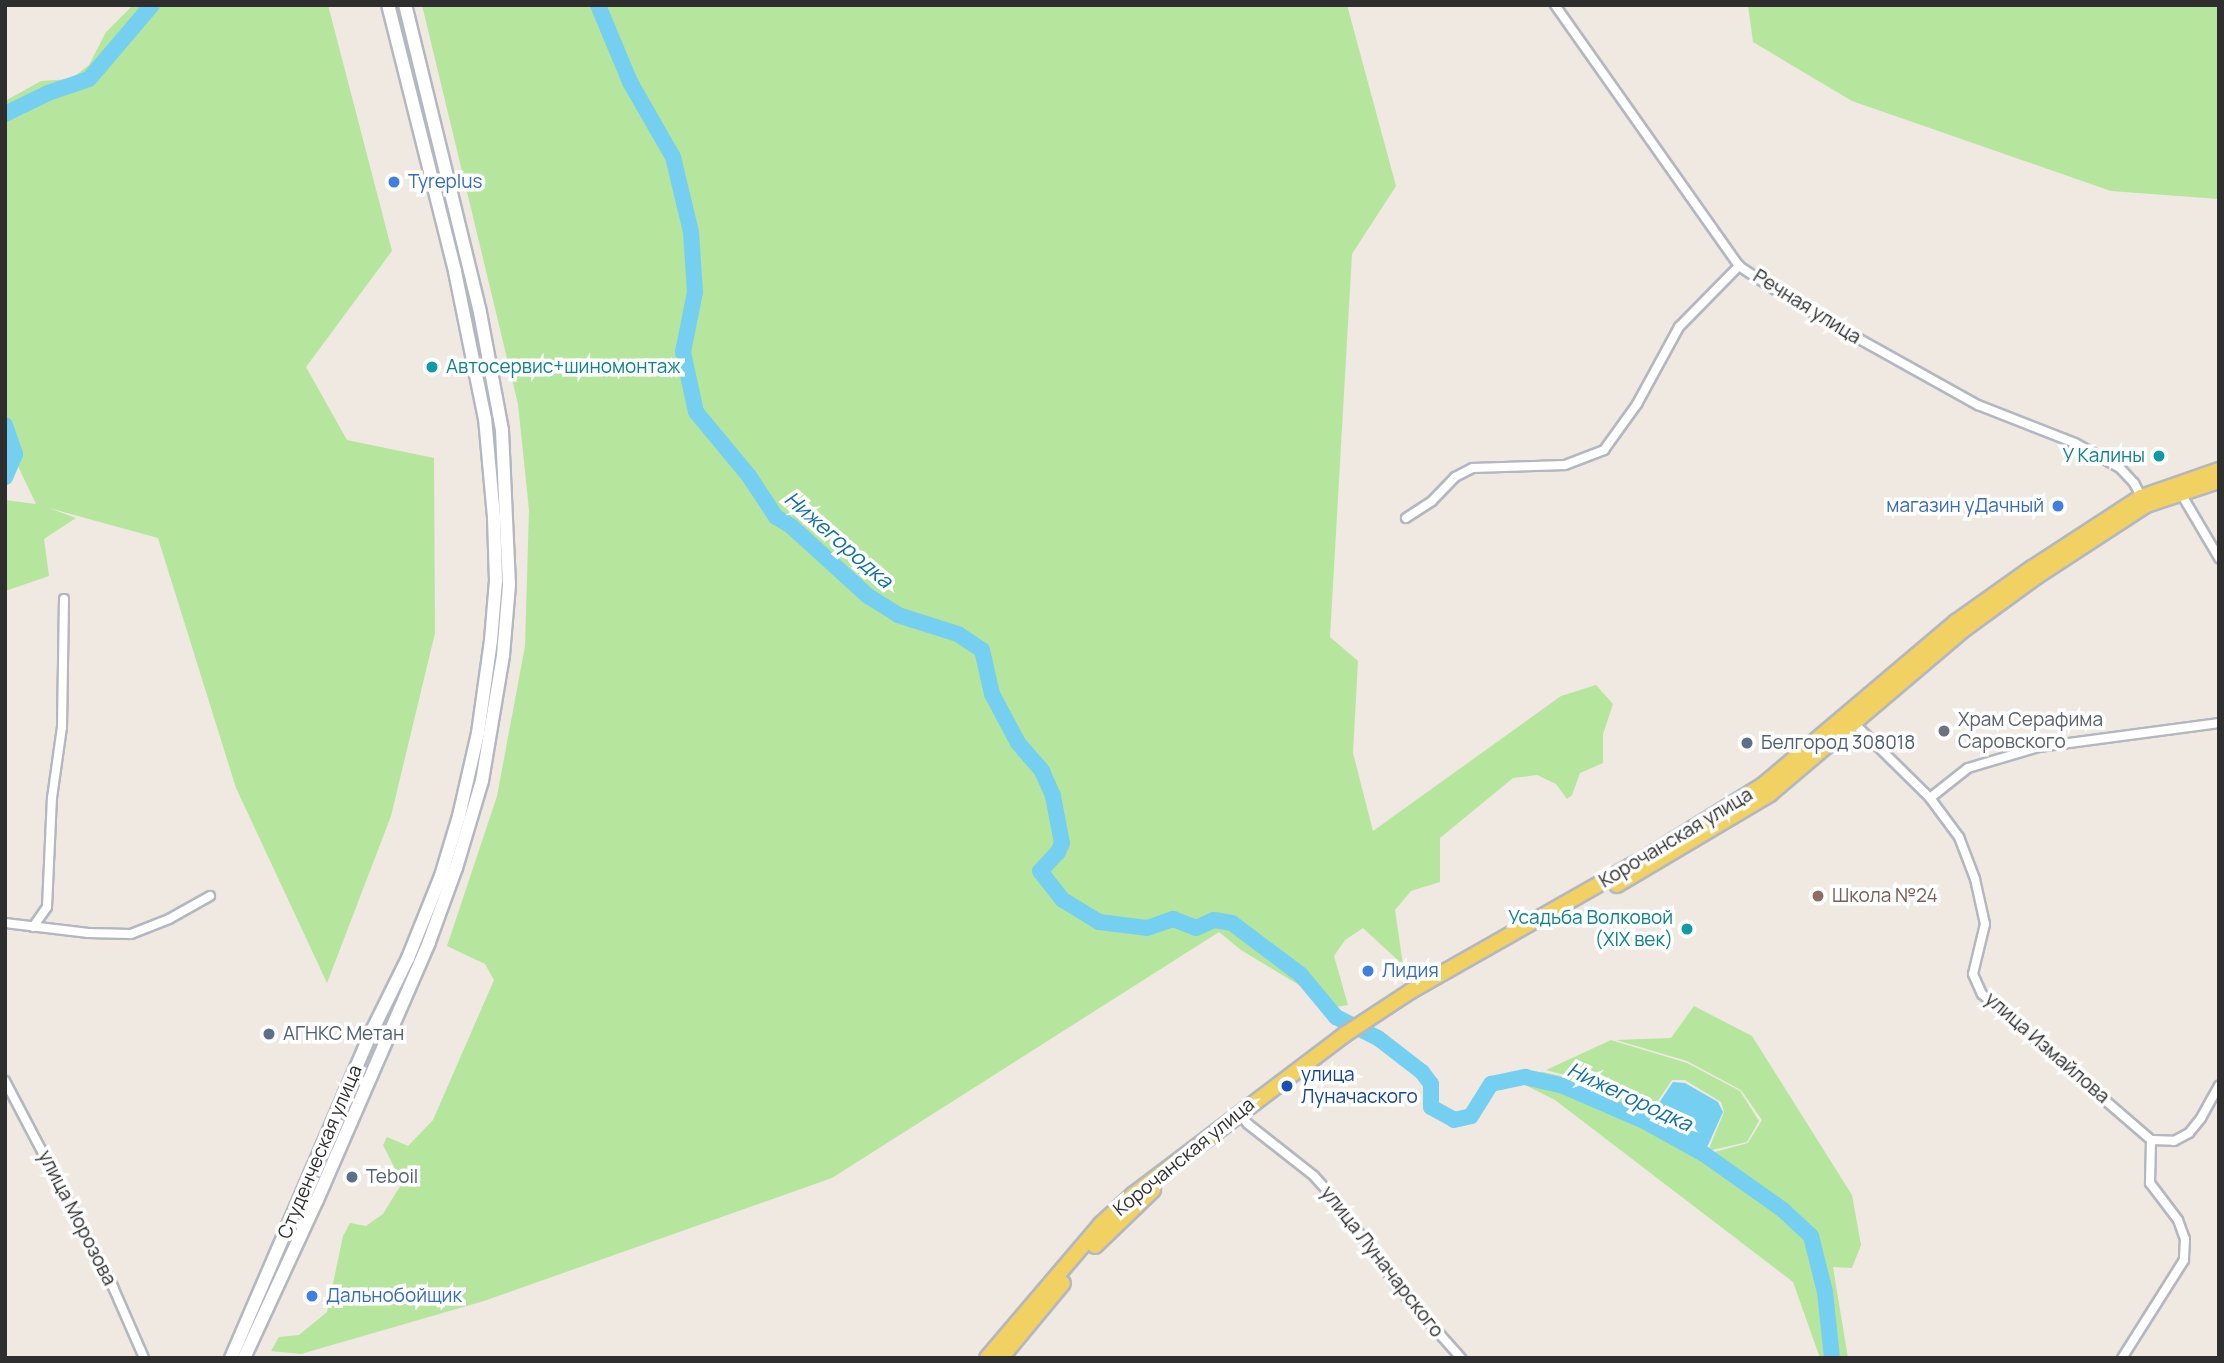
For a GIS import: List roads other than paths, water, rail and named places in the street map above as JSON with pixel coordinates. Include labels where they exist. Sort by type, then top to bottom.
[{"type":"main road","name":"Студенческая улица","points":[[231,1358],[372,1033],[408,958],[441,876],[459,816],[478,733],[491,640],[496,581],[494,517],[485,419],[455,271],[388,5]]},
{"type":"main road","name":"Студенческая улица","points":[[244,1358],[289,1264],[429,942],[456,868],[482,780],[503,655],[509,585],[502,430],[480,312],[405,5]]},
{"type":"main road","name":"Корочанская улица","points":[[987,1358],[1100,1225],[1163,1169],[1371,1022],[1770,794],[1849,718],[1976,620],[2144,501],[2219,470]]},
{"type":"main road","name":"Корочанская улица","points":[[2178,488],[2219,481]]},
{"type":"main road","name":"Корочанская улица","points":[[1001,1358],[1106,1233],[1241,1116]]},
{"type":"street","name":"Речная улица","points":[[1555,5],[1740,266],[1812,312],[1978,405],[2075,443],[2120,468],[2144,501]]},
{"type":"street","points":[[1406,517],[1432,501],[1455,477],[1473,468],[1565,465],[1604,450],[1637,404],[1679,327],[1740,266]]},
{"type":"street","points":[[2178,488],[2219,558]]},
{"type":"street","points":[[33,927],[47,907],[52,798],[62,727],[64,599]]},
{"type":"street","name":"улица Измайлова","points":[[1849,718],[1930,798],[1959,837],[1975,879],[1985,924],[1973,974],[1982,995],[2151,1140]]},
{"type":"street","points":[[1930,798],[1968,768],[2039,747],[2219,723]]},
{"type":"street","points":[[5,923],[88,933],[131,934],[169,919],[210,896]]},
{"type":"street","name":"улица Морозова","points":[[5,1081],[113,1287],[144,1358]]},
{"type":"street","points":[[2122,1358],[2175,1277],[2183,1260],[2185,1239],[2178,1220],[2150,1183],[2151,1140],[2174,1142],[2189,1133],[2219,1086]]},
{"type":"street","name":"улица Луначарского","points":[[1241,1116],[1322,1185],[1396,1285],[1461,1358]]},
{"type":"water","points":[[1673,1082],[1685,1083],[1718,1102],[1723,1112],[1704,1154],[1646,1122]]},
{"type":"waterway","points":[[5,114],[48,93],[89,79],[152,5]]},
{"type":"waterway","name":"Нижегородка","points":[[598,5],[630,82],[673,157],[691,232],[695,292],[683,352],[696,412],[749,476],[776,517],[791,526],[868,596],[898,615],[958,634],[982,650],[992,694],[1018,743],[1042,771],[1053,796],[1062,843],[1058,852],[1040,871],[1063,900],[1099,922],[1147,928],[1173,919],[1196,928],[1214,920],[1232,923],[1301,975],[1336,1017],[1378,1038],[1422,1072],[1431,1084],[1431,1107],[1454,1120],[1471,1116],[1491,1084],[1525,1077],[1563,1086],[1646,1122],[1704,1154],[1783,1210],[1811,1236],[1825,1292],[1832,1358]]},
{"type":"waterway","points":[[5,425],[15,454],[5,477]]},
{"type":"place","name":"Tyreplus","points":[[394,182]]},
{"type":"place","name":"Автосервис+шиномонтаж","points":[[432,367]]},
{"type":"place","name":"У Калины","points":[[2159,456]]},
{"type":"place","name":"магазин уДачный","points":[[2058,506]]},
{"type":"place","name":"Храм Серафима Саровского","points":[[1944,731]]},
{"type":"place","name":"Белгород 308018","points":[[1747,743]]},
{"type":"place","name":"Школа №24","points":[[1818,896]]},
{"type":"place","name":"Усадьба Волковой (XIX век)","points":[[1687,929]]},
{"type":"place","name":"Лидия","points":[[1368,971]]},
{"type":"place","name":"АГНКС Метан","points":[[269,1034]]},
{"type":"place","name":"улица Луначаского","points":[[1287,1086]]},
{"type":"place","name":"Teboil","points":[[352,1177]]},
{"type":"place","name":"Дальнобойщик","points":[[312,1296]]}]
